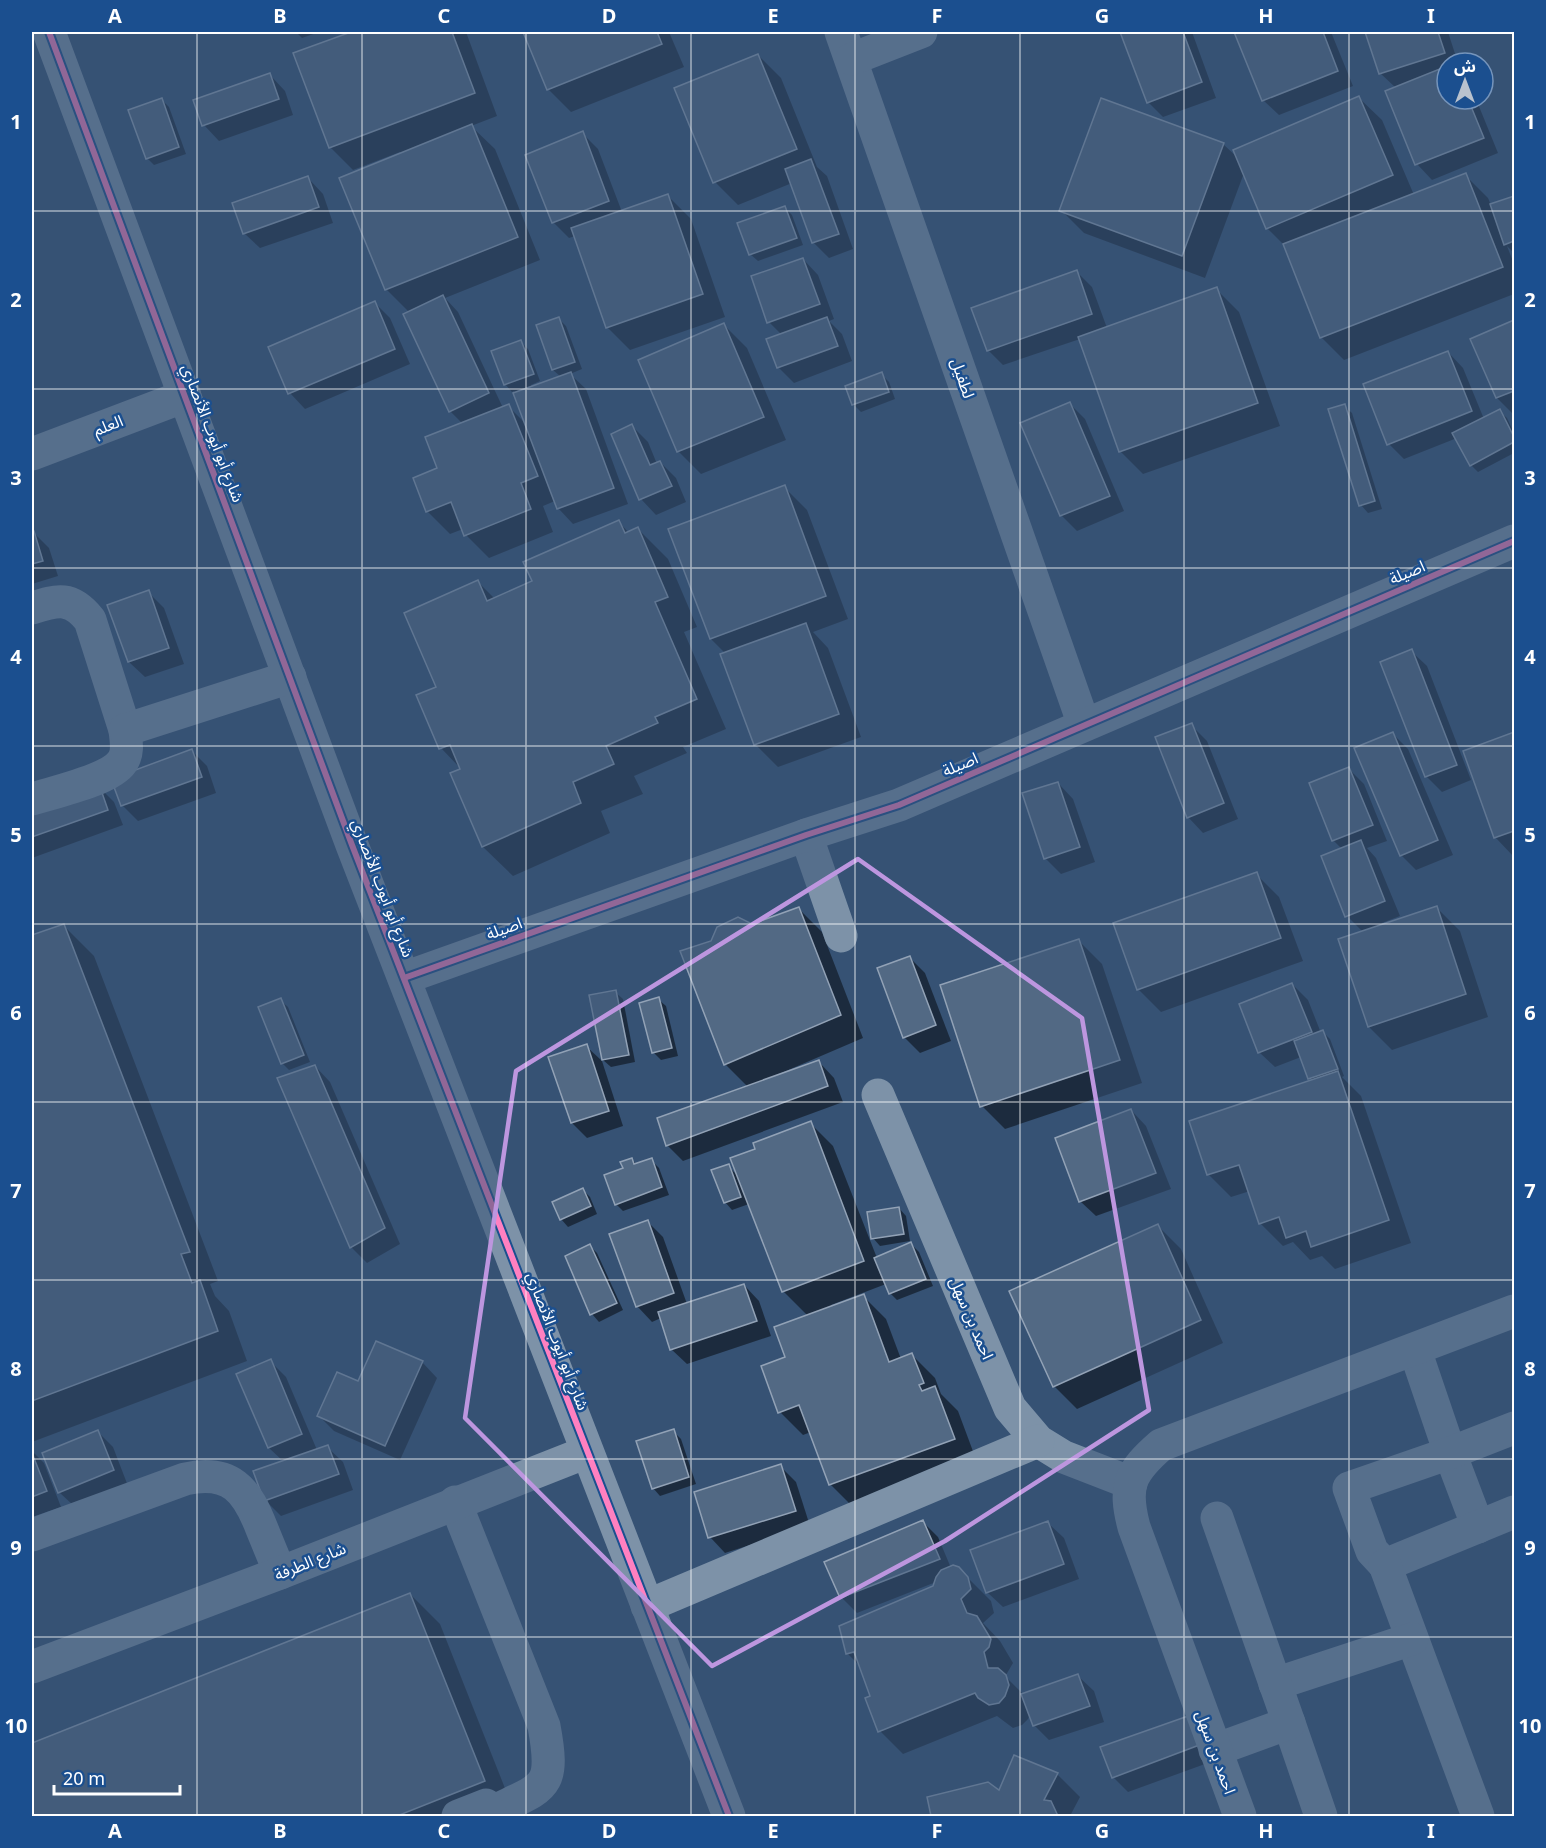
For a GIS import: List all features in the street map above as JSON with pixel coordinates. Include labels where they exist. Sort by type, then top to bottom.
[{"type":"street","name":"شارع أبو أيوب الأنصاري","points":[[49,32],[404,978],[729,1816]]},
{"type":"street","points":[[846,45],[921,32]]},
{"type":"street","name":"لطفيل","points":[[846,45],[1084,726]]},
{"type":"street","name":"العلم","points":[[32,454],[184,396]]},
{"type":"street","name":"اصيلة","points":[[404,978],[899,805],[1515,541]]},
{"type":"street","points":[[32,608],[56,601],[72,603],[81,609],[90,620],[125,730],[127,748],[123,761],[108,774],[32,799]]},
{"type":"street","points":[[125,730],[290,677]]},
{"type":"street","points":[[806,836],[841,936]]},
{"type":"street","name":"احمد بن سهل","points":[[878,1095],[1010,1408],[1038,1441],[1064,1458],[1131,1483]]},
{"type":"street","name":"احمد بن سهل","points":[[1240,1816],[1134,1527],[1128,1504],[1131,1483],[1140,1463],[1161,1445],[1515,1311]]},
{"type":"street","points":[[1415,1350],[1478,1527]]},
{"type":"street","points":[[1478,1816],[1385,1565],[1372,1551],[1348,1488],[1515,1428]]},
{"type":"street","points":[[647,1606],[1038,1441]]},
{"type":"street","name":"شارع الطرفة","points":[[32,1666],[280,1573],[586,1452]]},
{"type":"street","points":[[32,1535],[185,1479],[201,1475],[218,1476],[233,1483],[245,1494],[254,1508],[280,1573]]},
{"type":"street","points":[[455,1502],[544,1726],[549,1753],[549,1772],[543,1784],[529,1794],[480,1815]]},
{"type":"street","points":[[1385,1565],[1515,1512]]},
{"type":"street","points":[[1217,1518],[1321,1816]]},
{"type":"street","points":[[1275,1684],[1412,1639]]},
{"type":"street","points":[[1215,1750],[1289,1723]]},
{"type":"highlighted area","points":[[858,859],[1082,1018],[1149,1410],[945,1541],[712,1666],[465,1418],[516,1071]]},
{"type":"building","points":[[351,32],[452,32],[475,93],[329,148],[293,53]]},
{"type":"building","points":[[523,32],[657,32],[662,44],[547,90]]},
{"type":"building","points":[[1120,32],[1183,32],[1202,82],[1147,103]]},
{"type":"building","points":[[1234,32],[1323,32],[1338,71],[1262,101]]},
{"type":"building","points":[[1365,32],[1438,32],[1444,51],[1435,51],[1435,56],[1379,74]]},
{"type":"building","points":[[758,54],[797,149],[713,183],[674,88]]},
{"type":"building","points":[[1435,71],[1435,111],[1473,111],[1484,138],[1415,165],[1385,91]]},
{"type":"building","points":[[270,73],[279,99],[202,126],[193,100]]},
{"type":"building","points":[[1359,96],[1393,175],[1266,229],[1233,150]]},
{"type":"building","points":[[162,98],[179,147],[146,159],[128,110]]},
{"type":"building","points":[[1101,98],[1224,143],[1182,256],[1059,211]]},
{"type":"building","points":[[472,124],[518,237],[385,290],[339,178]]},
{"type":"building","points":[[583,131],[609,201],[552,223],[525,155]]},
{"type":"building","points":[[811,159],[839,234],[812,243],[785,169]]},
{"type":"building","points":[[1466,173],[1503,267],[1320,338],[1283,244]]},
{"type":"building","points":[[308,176],[319,207],[243,234],[232,203]]},
{"type":"building","points":[[668,194],[703,294],[606,328],[571,228]]},
{"type":"building","points":[[1514,196],[1514,241],[1504,245],[1490,204]]},
{"type":"building","points":[[785,206],[797,238],[749,255],[737,223]]},
{"type":"building","points":[[803,258],[820,304],[767,323],[751,276]]},
{"type":"building","points":[[1077,270],[1092,314],[987,351],[971,308]]},
{"type":"building","points":[[1217,287],[1258,403],[1119,452],[1078,337]]},
{"type":"building","points":[[443,295],[489,393],[449,412],[403,314]]},
{"type":"building","points":[[375,301],[395,349],[288,394],[268,347]]},
{"type":"building","points":[[559,317],[575,362],[552,370],[536,325]]},
{"type":"building","points":[[827,317],[838,346],[777,368],[766,339]]},
{"type":"building","points":[[1514,320],[1514,391],[1496,398],[1470,339]]},
{"type":"building","points":[[724,323],[764,417],[677,452],[638,360]]},
{"type":"building","points":[[521,340],[534,374],[504,385],[491,351]]},
{"type":"building","points":[[1448,351],[1472,411],[1387,445],[1363,384]]},
{"type":"building","points":[[571,372],[614,488],[557,509],[513,393]]},
{"type":"building","points":[[882,372],[889,392],[852,405],[845,386]]},
{"type":"building","points":[[1070,402],[1110,496],[1060,516],[1020,423]]},
{"type":"building","points":[[509,404],[538,476],[521,483],[531,509],[464,536],[451,502],[426,512],[413,478],[437,468],[425,437]]},
{"type":"building","points":[[1345,404],[1375,501],[1359,506],[1328,409]]},
{"type":"building","points":[[1500,409],[1514,437],[1514,442],[1470,466],[1452,433]]},
{"type":"building","points":[[632,424],[650,465],[660,461],[672,486],[639,500],[611,434]]},
{"type":"building","points":[[785,485],[826,596],[710,639],[668,529]]},
{"type":"building","points":[[619,520],[625,533],[638,527],[668,597],[655,602],[697,699],[655,717],[658,723],[606,746],[614,764],[573,782],[581,803],[482,847],[450,773],[460,769],[450,745],[439,749],[416,695],[436,687],[404,613],[478,580],[487,601],[532,581],[523,562]]},
{"type":"building","points":[[32,531],[34,531],[43,561],[32,564]]},
{"type":"building","points":[[149,590],[169,648],[128,662],[107,605]]},
{"type":"building","points":[[806,623],[839,714],[754,745],[720,654]]},
{"type":"building","points":[[1412,649],[1457,765],[1425,777],[1380,662]]},
{"type":"building","points":[[1192,723],[1224,803],[1187,818],[1155,737]]},
{"type":"building","points":[[1393,732],[1438,840],[1400,856],[1354,748]]},
{"type":"building","points":[[1514,732],[1514,831],[1494,838],[1463,751]]},
{"type":"building","points":[[192,749],[202,777],[121,806],[111,779]]},
{"type":"building","points":[[1349,767],[1373,825],[1332,841],[1309,783]]},
{"type":"building","points":[[1058,782],[1080,847],[1044,859],[1022,793]]},
{"type":"building","points":[[99,784],[108,810],[32,837],[32,809]]},
{"type":"building","points":[[1361,840],[1385,901],[1345,917],[1321,856]]},
{"type":"building","points":[[1257,872],[1281,938],[1137,990],[1113,923]]},
{"type":"building","points":[[1437,906],[1466,994],[1368,1027],[1338,939]]},
{"type":"building","points":[[799,907],[841,1015],[724,1065],[680,951],[711,941],[717,927],[738,917],[752,924]]},
{"type":"building","points":[[64,924],[190,1252],[181,1254],[192,1283],[200,1280],[218,1331],[32,1401],[32,935]]},
{"type":"building","points":[[1079,939],[1120,1060],[980,1107],[940,985]]},
{"type":"building","points":[[910,956],[936,1025],[903,1038],[877,968]]},
{"type":"building","points":[[1292,983],[1312,1032],[1258,1053],[1239,1004]]},
{"type":"building","points":[[616,990],[629,1055],[602,1060],[589,995]]},
{"type":"building","points":[[659,997],[672,1048],[652,1053],[639,1003]]},
{"type":"building","points":[[281,998],[304,1055],[281,1064],[258,1007]]},
{"type":"building","points":[[1323,1030],[1338,1069],[1308,1079],[1294,1041]]},
{"type":"building","points":[[587,1044],[609,1111],[571,1123],[548,1057]]},
{"type":"building","points":[[819,1060],[828,1086],[666,1146],[657,1118]]},
{"type":"building","points":[[315,1065],[385,1228],[350,1248],[277,1078]]},
{"type":"building","points":[[1338,1071],[1389,1220],[1311,1247],[1306,1231],[1286,1238],[1279,1217],[1259,1224],[1239,1165],[1207,1175],[1189,1121]]},
{"type":"building","points":[[1131,1109],[1156,1173],[1079,1202],[1055,1138]]},
{"type":"building","points":[[811,1121],[864,1261],[782,1292],[730,1158],[755,1149],[753,1143]]},
{"type":"building","points":[[632,1158],[634,1164],[652,1158],[662,1187],[615,1205],[604,1175],[623,1168],[620,1162]]},
{"type":"building","points":[[729,1164],[741,1197],[724,1203],[711,1170]]},
{"type":"building","points":[[583,1188],[591,1206],[560,1220],[552,1202]]},
{"type":"building","points":[[899,1207],[904,1234],[871,1239],[867,1212]]},
{"type":"building","points":[[648,1220],[674,1293],[636,1307],[609,1234]]},
{"type":"building","points":[[1158,1224],[1201,1320],[1053,1387],[1009,1291]]},
{"type":"building","points":[[911,1242],[926,1279],[889,1294],[874,1258]]},
{"type":"building","points":[[590,1244],[617,1303],[590,1315],[565,1256]]},
{"type":"building","points":[[744,1284],[757,1321],[670,1350],[658,1312]]},
{"type":"building","points":[[864,1294],[889,1362],[912,1353],[924,1383],[919,1385],[922,1391],[935,1386],[955,1439],[829,1485],[799,1405],[778,1413],[761,1366],[785,1357],[774,1327]]},
{"type":"building","points":[[376,1341],[423,1361],[385,1446],[317,1416],[337,1372],[358,1381]]},
{"type":"building","points":[[271,1359],[302,1434],[268,1448],[236,1374]]},
{"type":"building","points":[[674,1429],[689,1477],[652,1489],[636,1441]]},
{"type":"building","points":[[98,1430],[114,1470],[58,1493],[42,1453]]},
{"type":"building","points":[[328,1445],[339,1474],[264,1501],[253,1471]]},
{"type":"building","points":[[32,1453],[47,1491],[32,1497]]},
{"type":"building","points":[[781,1464],[796,1511],[708,1538],[694,1492]]},
{"type":"building","points":[[923,1520],[940,1559],[840,1598],[824,1562]]},
{"type":"building","points":[[1048,1521],[1064,1564],[986,1593],[970,1550]]},
{"type":"building","points":[[953,1565],[959,1567],[968,1577],[971,1589],[961,1599],[967,1613],[977,1616],[991,1639],[989,1647],[984,1652],[988,1668],[998,1668],[1006,1675],[1009,1685],[1005,1696],[999,1703],[989,1705],[978,1698],[975,1693],[878,1732],[865,1698],[870,1696],[854,1652],[846,1654],[839,1626],[933,1586],[941,1570]]},
{"type":"building","points":[[410,1593],[485,1781],[397,1816],[32,1816],[32,1743]]},
{"type":"building","points":[[1078,1674],[1090,1706],[1033,1726],[1021,1694]]},
{"type":"building","points":[[1191,1715],[1202,1744],[1112,1778],[1100,1747]]},
{"type":"building","points":[[1014,1755],[1058,1773],[1044,1800],[1051,1801],[1058,1816],[931,1816],[927,1797],[988,1782],[999,1790]]},
{"type":"cycle path","points":[[49,32],[352,845],[729,1816]]},
{"type":"cycle path","points":[[404,978],[806,835],[899,805],[1514,541]]}]
